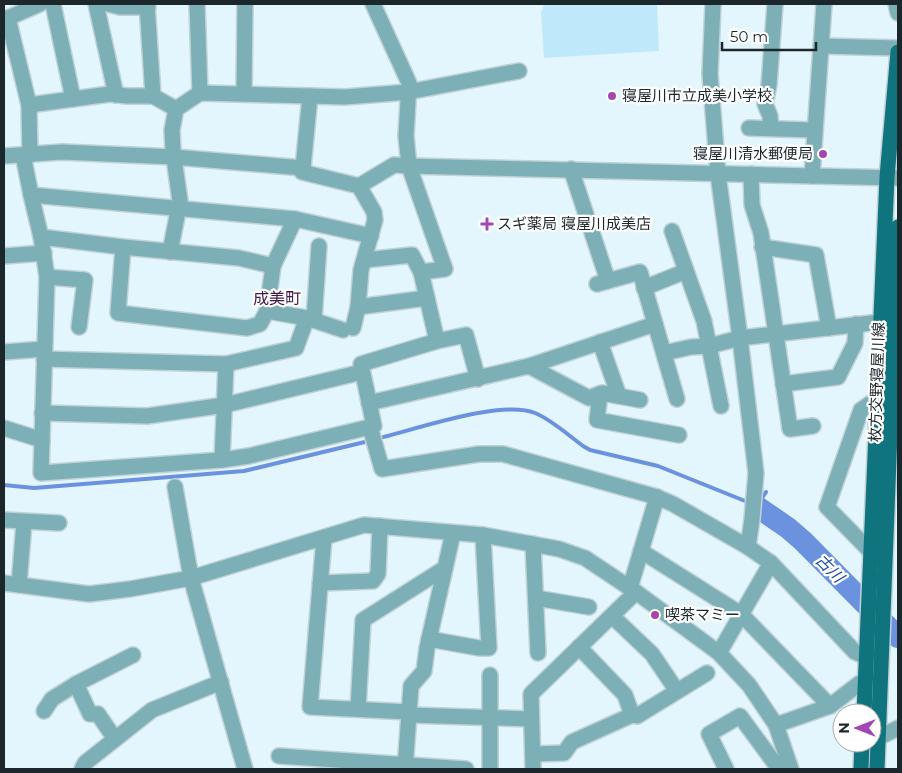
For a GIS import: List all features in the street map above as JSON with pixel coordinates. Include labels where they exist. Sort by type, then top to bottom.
[{"type":"main road","name":"枚方交野寝屋川線","points":[[864,703],[880,322],[893,178],[898,52]]},
{"type":"main road","name":"枚方交野寝屋川線","points":[[879,703],[883,602],[892,527],[894,482],[898,227]]},
{"type":"main road","points":[[862,753],[862,769]]},
{"type":"main road","name":"枚方交野寝屋川線","points":[[877,769],[878,753]]},
{"type":"street","points":[[40,4],[6,18],[29,105],[27,155],[31,195],[42,237],[47,277],[41,473],[222,460],[249,456],[371,428]]},
{"type":"street","points":[[53,4],[73,99]]},
{"type":"street","points":[[96,4],[116,95]]},
{"type":"street","points":[[108,4],[120,7],[147,5],[152,96]]},
{"type":"street","points":[[197,4],[200,93]]},
{"type":"street","points":[[244,93],[245,4]]},
{"type":"street","points":[[373,4],[409,83],[406,136],[409,166],[445,269],[422,272]]},
{"type":"street","points":[[713,4],[710,74],[718,174],[756,473],[748,547]]},
{"type":"street","points":[[770,128],[770,116],[765,104],[769,85],[775,4]]},
{"type":"street","points":[[812,176],[824,4]]},
{"type":"street","points":[[896,4],[898,13]]},
{"type":"street","points":[[821,46],[898,48]]},
{"type":"street","points":[[170,252],[180,201],[172,130],[176,109],[200,93],[244,93],[345,98],[408,92],[519,71]]},
{"type":"street","points":[[29,105],[116,95],[152,96],[176,109]]},
{"type":"street","points":[[4,156],[62,152],[174,157],[303,168],[310,96]]},
{"type":"street","points":[[749,128],[814,130]]},
{"type":"street","points":[[302,172],[359,186],[394,166],[893,178]]},
{"type":"street","points":[[571,169],[602,282],[640,272],[677,399]]},
{"type":"street","points":[[751,174],[752,205],[761,233],[790,429],[813,426]]},
{"type":"street","points":[[268,311],[348,329],[358,307],[361,270],[375,220],[374,212],[359,186]]},
{"type":"street","points":[[31,195],[295,219],[371,236]]},
{"type":"street","points":[[123,247],[118,313],[246,328],[260,324],[268,311],[273,266],[295,219]]},
{"type":"street","points":[[672,231],[704,321],[721,406]]},
{"type":"street","points":[[42,237],[239,258],[273,266]]},
{"type":"street","points":[[4,352],[226,364],[296,348],[310,319],[319,246]]},
{"type":"street","points":[[762,247],[816,255],[829,328]]},
{"type":"street","points":[[4,256],[44,253]]},
{"type":"street","points":[[365,260],[412,255],[422,272],[437,341]]},
{"type":"street","points":[[644,288],[686,271]]},
{"type":"street","points":[[47,277],[85,280],[79,327]]},
{"type":"street","points":[[358,307],[428,298]]},
{"type":"street","points":[[664,353],[691,347],[709,346],[740,338],[880,322]]},
{"type":"street","points":[[369,403],[529,366],[655,324]]},
{"type":"street","points":[[783,384],[838,377],[855,343],[856,324]]},
{"type":"street","points":[[478,379],[466,335],[437,341],[361,364],[374,426],[371,428],[382,469],[478,454],[503,454],[657,497],[673,504],[748,547],[770,563],[855,652],[866,657]]},
{"type":"street","points":[[600,342],[619,396]]},
{"type":"street","points":[[222,460],[226,364]]},
{"type":"street","points":[[529,366],[588,398],[600,394],[640,400]]},
{"type":"street","points":[[42,413],[147,416],[224,405],[362,372]]},
{"type":"street","points":[[600,394],[597,420],[679,435]]},
{"type":"street","points":[[871,552],[827,507],[862,410],[877,399]]},
{"type":"street","points":[[4,428],[42,440]]},
{"type":"street","points":[[175,487],[191,578],[245,769]]},
{"type":"street","points":[[533,769],[531,694],[612,616],[633,590],[657,497]]},
{"type":"street","points":[[4,520],[59,523]]},
{"type":"street","points":[[19,585],[24,522]]},
{"type":"street","points":[[4,583],[89,594],[130,589],[191,578],[364,525],[483,535],[559,549],[585,558],[633,590],[719,653],[749,685],[776,725],[791,769]]},
{"type":"street","points":[[320,583],[373,581],[378,574],[380,526]]},
{"type":"street","points":[[405,766],[411,686],[424,671],[429,639],[453,532]]},
{"type":"street","points":[[429,639],[488,648],[483,535]]},
{"type":"street","points":[[324,538],[310,707],[409,714],[532,719]]},
{"type":"street","points":[[533,544],[538,653]]},
{"type":"street","points":[[642,551],[741,614],[830,706]]},
{"type":"street","points":[[719,653],[770,563]]},
{"type":"street","points":[[358,709],[363,620],[445,568]]},
{"type":"street","points":[[536,598],[588,607]]},
{"type":"street","points":[[612,616],[652,654],[677,692]]},
{"type":"street","points":[[579,647],[626,695],[632,715]]},
{"type":"street","points":[[44,711],[52,699],[76,684],[133,655]]},
{"type":"street","points":[[532,754],[564,753],[572,742],[632,715],[637,716],[707,673]]},
{"type":"street","points":[[490,675],[490,769]]},
{"type":"street","points":[[82,769],[85,763],[152,710],[221,682]]},
{"type":"street","points":[[776,725],[830,706],[860,683],[865,684]]},
{"type":"street","points":[[76,684],[90,714],[98,714],[115,739]]},
{"type":"street","points":[[726,769],[709,734],[740,716],[778,769]]},
{"type":"street","points":[[882,736],[898,728]]},
{"type":"street","points":[[279,756],[466,769]]},
{"type":"shaded area","points":[[544,4],[657,4],[659,51],[544,58],[541,13]]},
{"type":"waterway","points":[[376,439],[457,417],[501,410],[520,410],[541,416],[590,450],[658,466],[750,503]]},
{"type":"waterway","points":[[4,485],[34,488],[244,471],[369,441]]},
{"type":"waterway","points":[[759,502],[766,492]]},
{"type":"waterway","name":"古川","points":[[756,506],[803,541],[898,637]]},
{"type":"place","name":"寝屋川市立成美小学校","points":[[612,96]]},
{"type":"place","name":"寝屋川清水郵便局","points":[[823,154]]},
{"type":"place","name":"スギ薬局 寝屋川成美店","points":[[487,224]]},
{"type":"place","name":"喫茶マミー","points":[[655,615]]},
{"type":"district","name":"成美町","points":[[277,298]]}]
